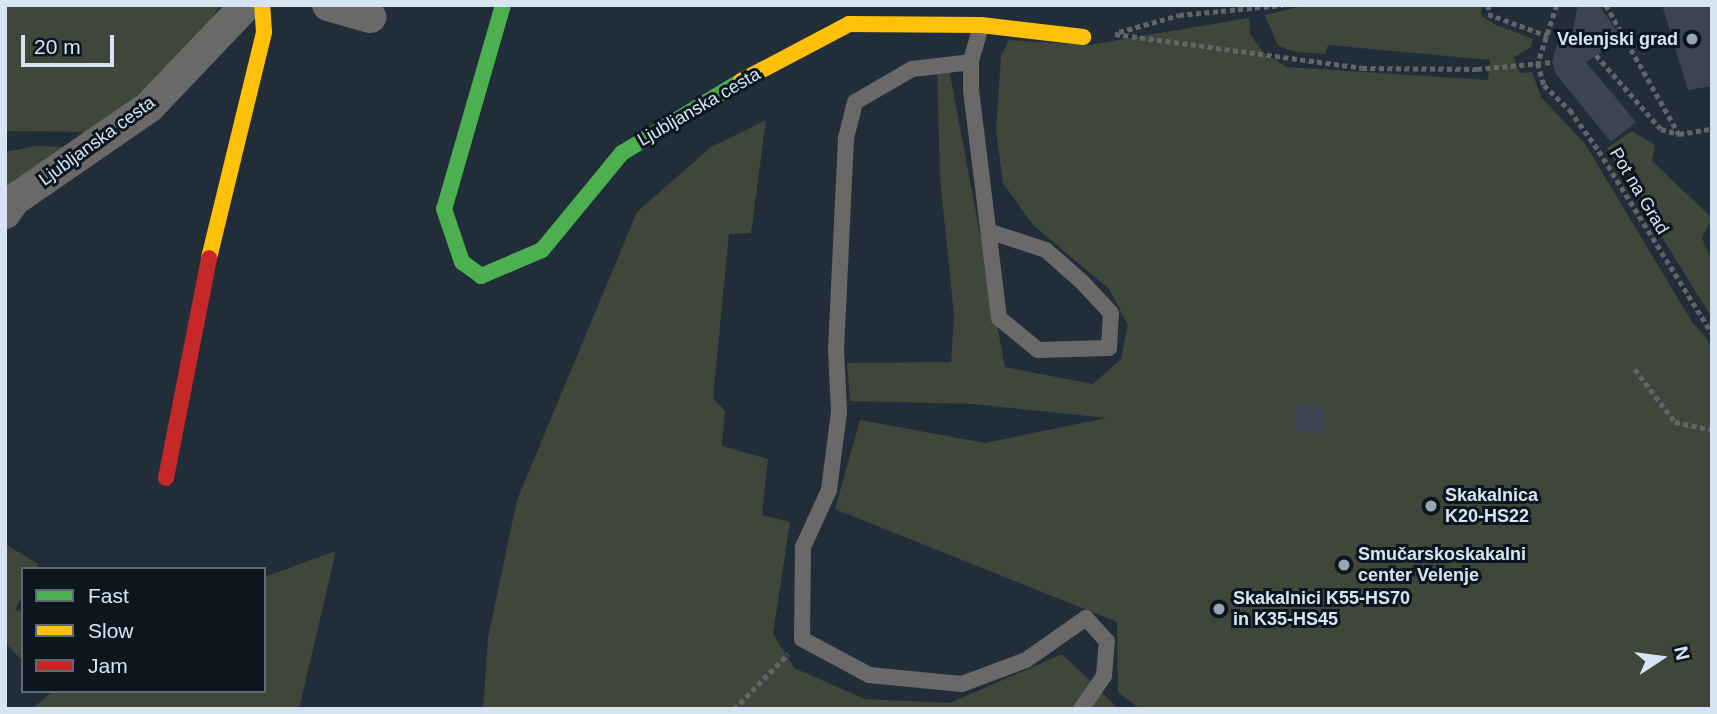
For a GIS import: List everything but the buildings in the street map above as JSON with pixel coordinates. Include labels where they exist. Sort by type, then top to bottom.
[{"type":"street","name":"Ljubljanska cesta","points":[[5,213],[14,200],[149,107],[246,5]]},
{"type":"street","points":[[166,478],[212,242],[264,32],[262,5]]},
{"type":"street","points":[[328,5],[370,18]]},
{"type":"street","name":"Ljubljanska cesta","points":[[503,5],[444,209],[462,262],[481,276],[542,250],[622,153],[692,107],[849,24],[981,25],[1083,37]]},
{"type":"lane","points":[[981,25],[971,62],[999,318],[1038,350],[1109,348],[1111,313],[1082,282],[1046,250],[991,232]]},
{"type":"lane","points":[[971,62],[912,69],[855,103],[845,152],[836,350],[839,412],[829,491],[803,547],[802,639],[869,676],[962,684],[1026,660],[1086,618],[1107,640],[1104,676],[1081,709]]},
{"type":"path","points":[[1083,37],[1114,34],[1179,15],[1283,5]]},
{"type":"path","points":[[1489,5],[1488,13],[1548,36]]},
{"type":"path","points":[[1538,66],[1557,5]]},
{"type":"path","points":[[1606,5],[1679,134]]},
{"type":"path","points":[[1114,34],[1362,68],[1477,69],[1538,66],[1552,62]]},
{"type":"path","points":[[1596,55],[1661,130],[1679,134],[1712,128]]},
{"type":"path","name":"Pot na Grad","points":[[1538,66],[1544,85],[1570,110],[1599,151],[1712,333]]},
{"type":"path","points":[[1635,369],[1675,422],[1712,430]]},
{"type":"path","points":[[734,709],[802,639]]},
{"type":"green space","points":[[5,5],[220,5],[193,48],[160,79],[87,132],[5,131]]},
{"type":"green space","points":[[1307,5],[1482,5],[1481,15],[1496,25],[1533,39],[1530,48],[1514,57],[1520,73],[1532,72],[1541,97],[1585,144],[1692,322],[1707,339],[1712,351],[1712,709],[1140,709],[1118,692],[1117,622],[835,509],[860,420],[985,443],[1106,418],[974,404],[850,401],[847,363],[951,362],[954,315],[940,178],[937,68],[949,69],[1005,367],[1093,384],[1121,359],[1128,325],[1109,289],[1033,225],[1003,183],[996,131],[1001,57],[1009,40],[1089,45],[1249,18],[1250,34],[1263,52],[1286,67],[1488,80],[1490,60],[1328,45],[1325,54],[1296,52],[1278,46],[1265,15]]},
{"type":"green space","points":[[766,120],[751,233],[729,234],[713,398],[725,411],[722,446],[768,459],[762,515],[790,522],[773,634],[794,668],[865,699],[950,703],[1062,654],[1119,709],[483,709],[488,638],[517,500],[637,212],[711,147]]},
{"type":"green space","points":[[1632,131],[1655,145],[1652,161],[1712,218],[1702,238],[1712,262],[1712,318],[1607,148]]},
{"type":"green space","points":[[36,146],[66,147],[5,197],[5,152]]},
{"type":"green space","points":[[5,544],[38,564],[37,567],[21,567],[21,599],[15,610],[21,611],[21,659],[5,643]]},
{"type":"green space","points":[[336,551],[299,709],[32,709],[51,693],[266,693],[266,576]]},
{"type":"traffic: fast","points":[[503,5],[444,209],[462,262],[481,276],[542,250],[622,153],[741,81]]},
{"type":"traffic: slow","points":[[209,258],[264,32],[262,5]]},
{"type":"traffic: slow","points":[[741,81],[849,24],[981,25],[1083,37]]},
{"type":"traffic: jam","points":[[166,478],[209,258]]},
{"type":"place","name":"Velenjski grad","points":[[1692,39]]},
{"type":"place","name":"Skakalnica K20-HS22","points":[[1431,506]]},
{"type":"place","name":"Smučarskoskakalni center Velenje","points":[[1344,565]]},
{"type":"place","name":"Skakalnici K55-HS70 in K35-HS45","points":[[1219,609]]}]
